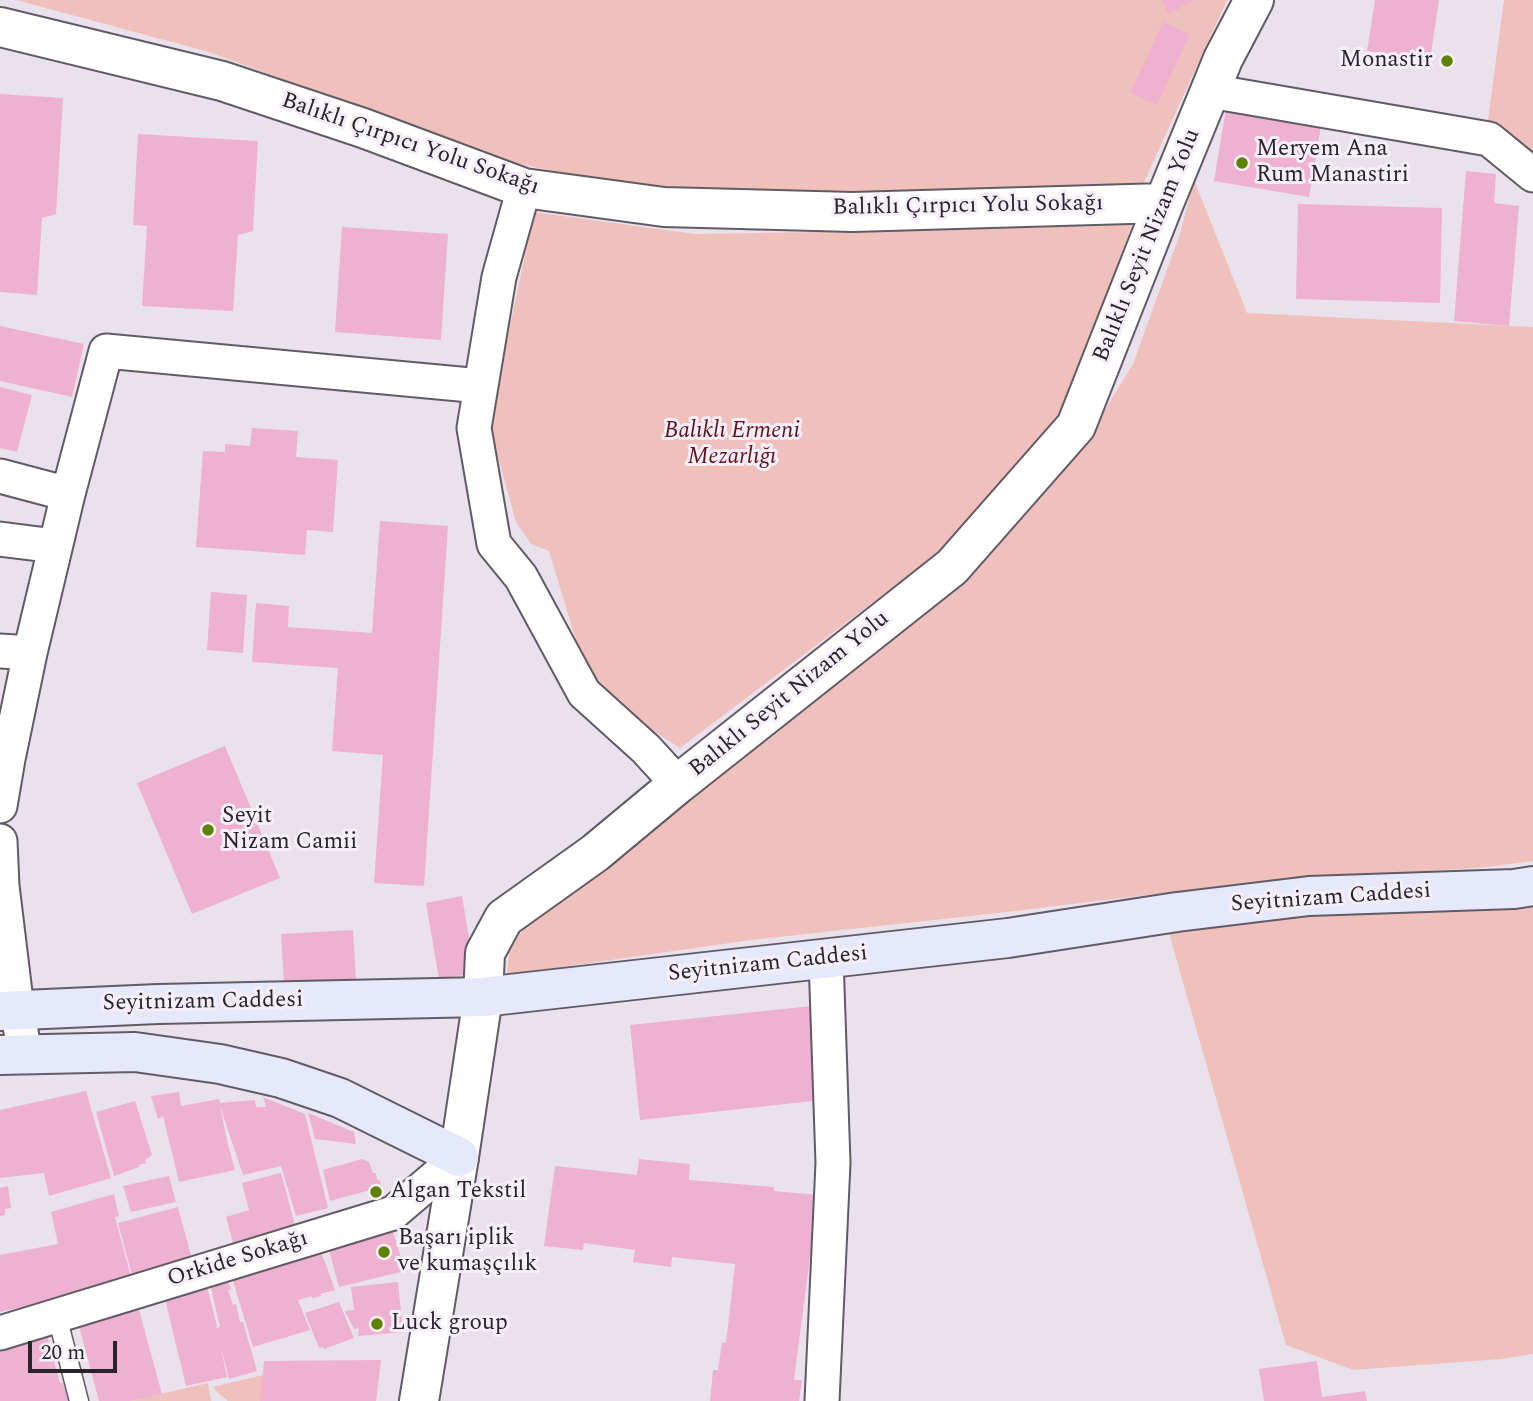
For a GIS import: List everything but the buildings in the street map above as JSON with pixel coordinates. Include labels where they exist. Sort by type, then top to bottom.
[{"type":"main road","name":"Seyitnizam Caddesi","points":[[8,1010],[158,1003],[483,997],[1008,938],[1177,912],[1309,896],[1514,889],[1533,886]]},
{"type":"main road","name":"Seyitnizam Caddesi","points":[[13,1054],[135,1052],[220,1064],[281,1078],[340,1098],[459,1157]]},
{"type":"street","name":"Balıklı Seyit Nizam Yolu","points":[[419,1401],[483,997],[485,953],[504,918],[595,853],[952,567],[1076,426],[1223,59],[1254,0]]},
{"type":"street","name":"Balıklı Çırpıcı Yolu Sokağı","points":[[0,27],[222,81],[363,128],[524,188],[664,207],[853,212],[1164,203]]},
{"type":"street","points":[[1210,91],[1489,139],[1533,174]]},
{"type":"street","points":[[524,188],[499,277],[474,428],[494,544],[521,577],[583,693],[646,749],[678,784]]},
{"type":"street","points":[[0,806],[8,759],[15,652],[55,546],[106,351],[481,386]]},
{"type":"street","points":[[0,476],[68,494]]},
{"type":"street","points":[[0,539],[55,546]]},
{"type":"street","points":[[0,841],[8,1010],[13,1054]]},
{"type":"street","points":[[822,1401],[834,1163],[826,958]]},
{"type":"street","name":"Orkide Sokağı","points":[[0,1333],[393,1213],[459,1157]]},
{"type":"lane","points":[[57,1316],[79,1401]]},
{"type":"green space","points":[[16,0],[1227,0],[1139,193],[836,206],[630,188],[502,160],[209,52]]},
{"type":"green space","points":[[1504,0],[1533,0],[1533,163],[1487,127]]},
{"type":"green space","points":[[1194,180],[1247,313],[1533,327],[1533,861],[1487,867],[1229,885],[751,940],[507,975],[509,952],[528,921],[589,881],[971,570],[1087,439],[1133,364],[1180,234]]},
{"type":"green space","name":"Balıklı Ermeni Mezarlığı","points":[[534,212],[695,234],[880,231],[1039,218],[1135,216],[1062,421],[941,551],[680,748],[591,690],[549,551],[531,544],[516,522],[489,425]]},
{"type":"green space","points":[[1533,898],[1533,1354],[1501,1359],[1353,1370],[1286,1345],[1169,933],[1386,906]]},
{"type":"green space","points":[[272,1373],[276,1401],[228,1401],[212,1387]]},
{"type":"green space","points":[[208,1383],[211,1401],[130,1401]]},
{"type":"place","name":"Monastir","points":[[1447,61]]},
{"type":"place","name":"Meryem Ana Rum Manastiri","points":[[1242,163]]},
{"type":"place","name":"Seyit Nizam Camii","points":[[208,830]]},
{"type":"place","name":"Algan Tekstil","points":[[376,1192]]},
{"type":"place","name":"Başarı iplik ve kumaşçılık","points":[[384,1252]]},
{"type":"place","name":"Luck group","points":[[377,1324]]}]
